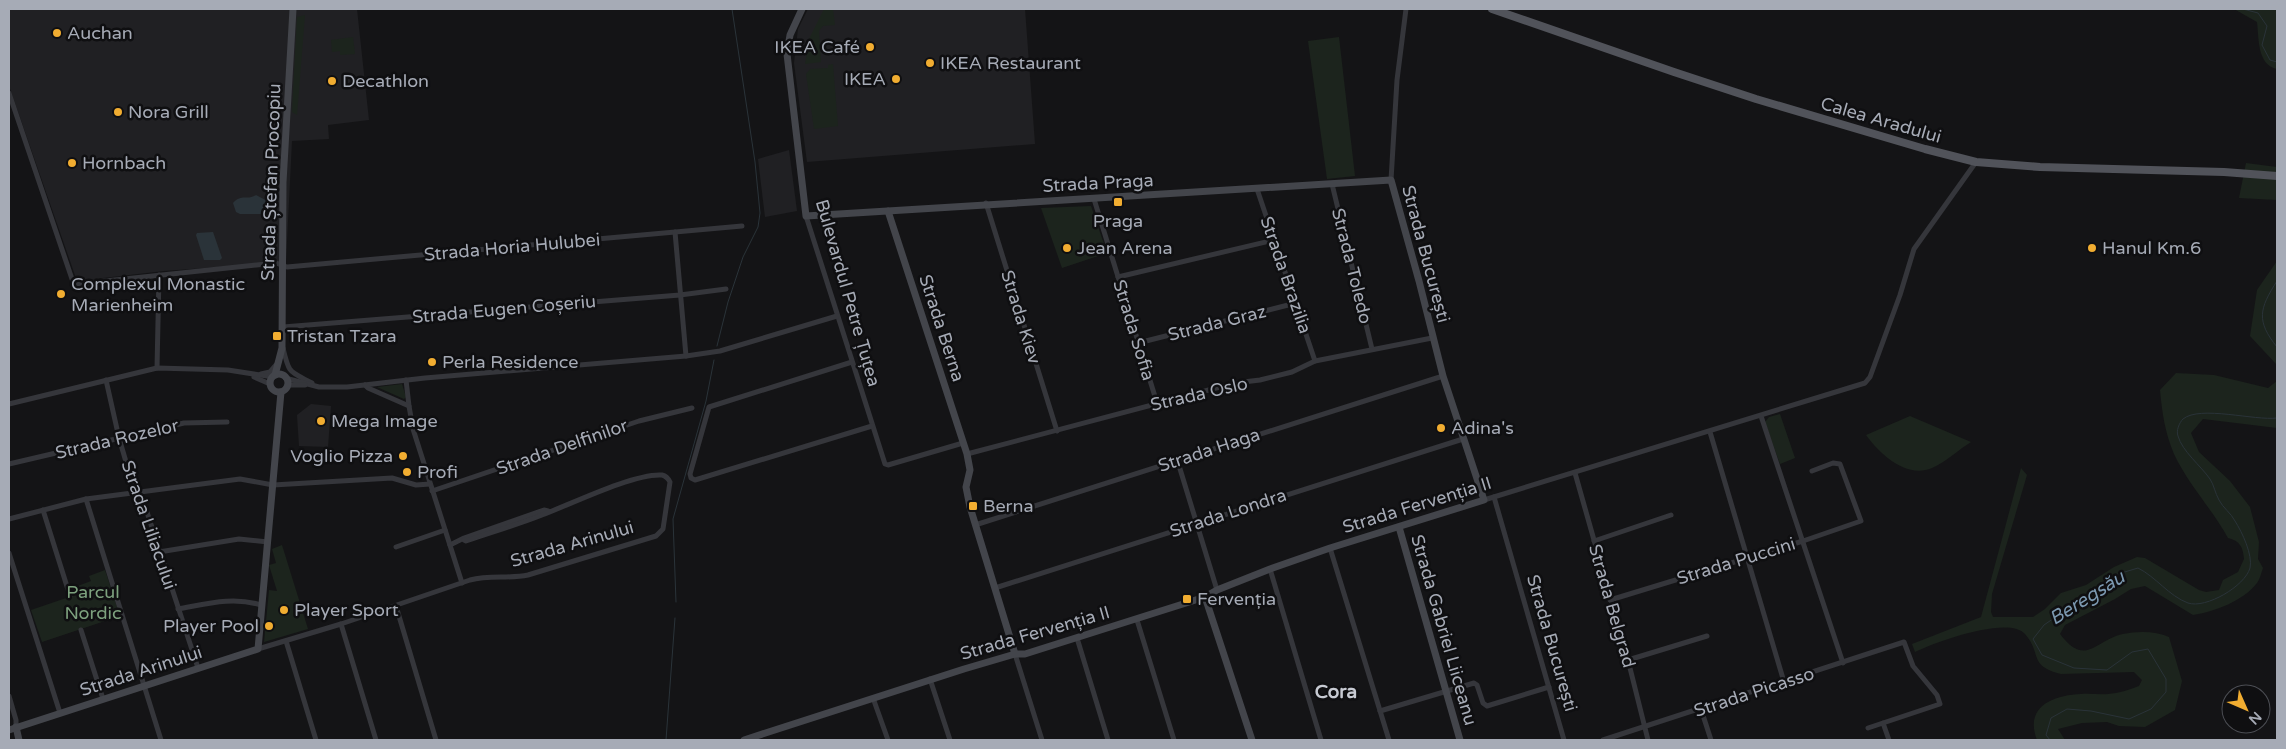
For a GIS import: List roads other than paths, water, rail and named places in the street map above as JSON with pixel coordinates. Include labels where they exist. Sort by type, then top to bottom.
[{"type":"main road","name":"Calea Aradului","points":[[1492,9],[1756,99],[1925,149],[1976,162],[2040,167],[2224,172],[2277,176]]},
{"type":"street","name":"Strada Ștefan Procopiu","points":[[275,384],[282,348],[283,182],[293,9]]},
{"type":"street","name":"Bulevardul Petre Țuțea","points":[[802,9],[790,35],[787,54],[806,216],[886,465],[963,443]]},
{"type":"street","name":"Strada București","points":[[1406,9],[1397,80],[1390,180],[1419,280],[1443,376],[1484,500]]},
{"type":"street","name":"Strada Horia Hulubei","points":[[9,94],[74,282],[81,284],[276,263],[287,267],[742,226]]},
{"type":"street","name":"Strada Fervenția II","points":[[744,740],[930,679],[1015,654],[1025,654],[1137,620],[1205,597],[1217,590],[1270,568],[1330,548],[1857,387],[1870,377],[1897,304],[1914,249],[1976,162]]},
{"type":"street","name":"Strada Praga","points":[[806,216],[986,204],[1257,190],[1390,180]]},
{"type":"street","name":"Strada Toledo","points":[[1332,184],[1372,349]]},
{"type":"street","name":"Strada Brazilia","points":[[1257,190],[1315,361]]},
{"type":"street","name":"Strada Sofia","points":[[1094,199],[1158,403]]},
{"type":"street","name":"Strada Kiev","points":[[986,204],[1057,431]]},
{"type":"street","name":"Strada Berna","points":[[888,211],[967,454],[970,470],[966,487],[1015,654]]},
{"type":"street","points":[[675,232],[686,356]]},
{"type":"street","points":[[1118,277],[1274,240]]},
{"type":"street","points":[[157,368],[159,275]]},
{"type":"street","name":"Strada Eugen Coșeriu","points":[[283,327],[680,295],[726,289]]},
{"type":"street","name":"Strada Graz","points":[[1138,343],[1296,303]]},
{"type":"street","points":[[9,404],[157,368],[228,370],[252,375],[275,384],[285,380],[319,387],[365,385],[686,356],[720,351],[837,316]]},
{"type":"street","name":"Strada Oslo","points":[[967,454],[1235,382],[1260,380],[1292,372],[1315,361],[1432,338]]},
{"type":"street","points":[[252,375],[266,373],[274,369],[282,348]]},
{"type":"street","points":[[282,348],[286,364],[292,372],[319,387]]},
{"type":"street","name":"Strada Ștefan Procopiu","points":[[281,356],[285,380]]},
{"type":"street","points":[[852,362],[707,410],[690,474],[691,478],[695,480],[872,426]]},
{"type":"street","name":"Strada Haga","points":[[976,525],[1177,459],[1443,376]]},
{"type":"street","name":"Strada Liliacului","points":[[106,380],[129,472],[140,494],[198,668]]},
{"type":"street","points":[[275,384],[285,380]]},
{"type":"street","points":[[406,380],[413,429],[462,583]]},
{"type":"street","points":[[258,649],[279,402],[275,384]]},
{"type":"street","points":[[365,385],[409,406]]},
{"type":"street","name":"Strada Delfinilor","points":[[432,491],[639,421],[692,408]]},
{"type":"street","points":[[1761,416],[1843,663]]},
{"type":"street","name":"Strada Rozelor","points":[[9,464],[184,423],[227,422]]},
{"type":"street","points":[[1710,432],[1784,682]]},
{"type":"street","name":"Strada Londra","points":[[995,588],[1463,439]]},
{"type":"street","points":[[1177,459],[1217,590]]},
{"type":"street","name":"Strada Puccini","points":[[1610,600],[1803,540],[1860,520],[1840,464],[1833,462],[1812,471]]},
{"type":"street","name":"Strada Belgrad","points":[[1575,473],[1628,660],[1648,740]]},
{"type":"street","name":"Strada Arinului","points":[[12,728],[341,624],[462,583],[484,577],[514,578],[528,575],[659,534],[663,529],[670,485],[669,480],[661,475],[647,478],[450,545]]},
{"type":"street","points":[[9,519],[86,500],[240,479],[273,485],[392,478],[416,485],[430,484]]},
{"type":"street","name":"Strada București","points":[[1494,497],[1564,740]]},
{"type":"street","points":[[86,500],[161,740]]},
{"type":"street","points":[[43,510],[70,596]]},
{"type":"street","points":[[1594,541],[1671,516]]},
{"type":"street","name":"Strada Gabriel Liiceanu","points":[[1399,527],[1444,692],[1460,740]]},
{"type":"street","points":[[396,547],[445,530]]},
{"type":"street","points":[[159,552],[239,539],[268,542]]},
{"type":"street","points":[[1330,548],[1388,740]]},
{"type":"street","points":[[9,553],[60,713]]},
{"type":"street","points":[[1270,568],[1321,740]]},
{"type":"street","points":[[1205,597],[1252,740]]},
{"type":"street","points":[[178,609],[231,600],[246,600],[261,605]]},
{"type":"street","points":[[396,606],[436,740]]},
{"type":"street","points":[[1137,620],[1174,740]]},
{"type":"street","points":[[341,624],[376,740]]},
{"type":"street","points":[[81,630],[104,699]]},
{"type":"street","points":[[1628,660],[1707,636]]},
{"type":"street","points":[[1077,638],[1108,740]]},
{"type":"street","points":[[286,641],[316,740]]},
{"type":"street","name":"Strada Picasso","points":[[1603,740],[1904,642],[1913,666],[1937,695],[1940,704],[1883,723]]},
{"type":"street","points":[[1015,654],[1042,740]]},
{"type":"street","points":[[930,679],[950,740]]},
{"type":"street","points":[[1380,711],[1476,683],[1483,703],[1487,706],[1548,687]]},
{"type":"street","points":[[9,696],[16,720],[12,728],[19,740]]},
{"type":"street","points":[[873,698],[888,740]]},
{"type":"street","points":[[1701,709],[1711,740]]},
{"type":"street","points":[[1868,728],[1883,723],[1889,740]]},
{"type":"waterway","points":[[717,346],[728,302],[743,257],[758,227],[760,213],[755,162],[732,9]]},
{"type":"waterway","name":"Beregsău","points":[[2243,9],[2258,13],[2267,26],[2262,45],[2270,60],[2277,62]]},
{"type":"waterway","name":"Beregsău","points":[[2277,281],[2266,299],[2262,315],[2266,330],[2277,347]]},
{"type":"waterway","points":[[676,602],[673,519],[706,401],[714,360]]},
{"type":"waterway","name":"Beregsău","points":[[2050,740],[2046,735],[2051,718],[2067,709],[2091,711],[2129,719],[2151,709],[2166,692],[2166,679],[2148,649],[2132,652],[2107,670],[2074,668],[2042,655],[2033,639],[2044,625],[2118,574],[2138,568],[2181,600],[2196,604],[2205,603],[2233,589],[2247,575],[2250,568],[2250,557],[2244,537],[2238,526],[2221,503],[2210,479],[2180,442],[2177,432],[2183,419],[2202,413],[2277,418]]},
{"type":"waterway","points":[[666,740],[675,618]]},
{"type":"place","name":"Auchan","points":[[57,33]]},
{"type":"place","name":"IKEA Café","points":[[870,47]]},
{"type":"place","name":"IKEA Restaurant","points":[[930,63]]},
{"type":"place","name":"IKEA","points":[[896,79]]},
{"type":"place","name":"Decathlon","points":[[332,81]]},
{"type":"place","name":"Nora Grill","points":[[118,112]]},
{"type":"place","name":"Hornbach","points":[[72,163]]},
{"type":"place","name":"Praga","points":[[1118,202]]},
{"type":"place","name":"Jean Arena","points":[[1067,248]]},
{"type":"place","name":"Hanul Km.6","points":[[2092,248]]},
{"type":"place","name":"Complexul Monastic Marienheim","points":[[61,294]]},
{"type":"place","name":"Tristan Tzara","points":[[277,336]]},
{"type":"place","name":"Perla Residence","points":[[432,362]]},
{"type":"place","name":"Mega Image","points":[[321,421]]},
{"type":"place","name":"Adina's","points":[[1441,428]]},
{"type":"place","name":"Voglio Pizza","points":[[403,456]]},
{"type":"place","name":"Profi","points":[[407,472]]},
{"type":"place","name":"Berna","points":[[973,506]]},
{"type":"place","name":"Fervenția","points":[[1187,599]]},
{"type":"place","name":"Player Sport","points":[[284,610]]},
{"type":"place","name":"Player Pool","points":[[269,626]]},
{"type":"district","name":"Cora","points":[[1336,692]]},
{"type":"park label","name":"Parcul Nordic","points":[[93,602]]}]
